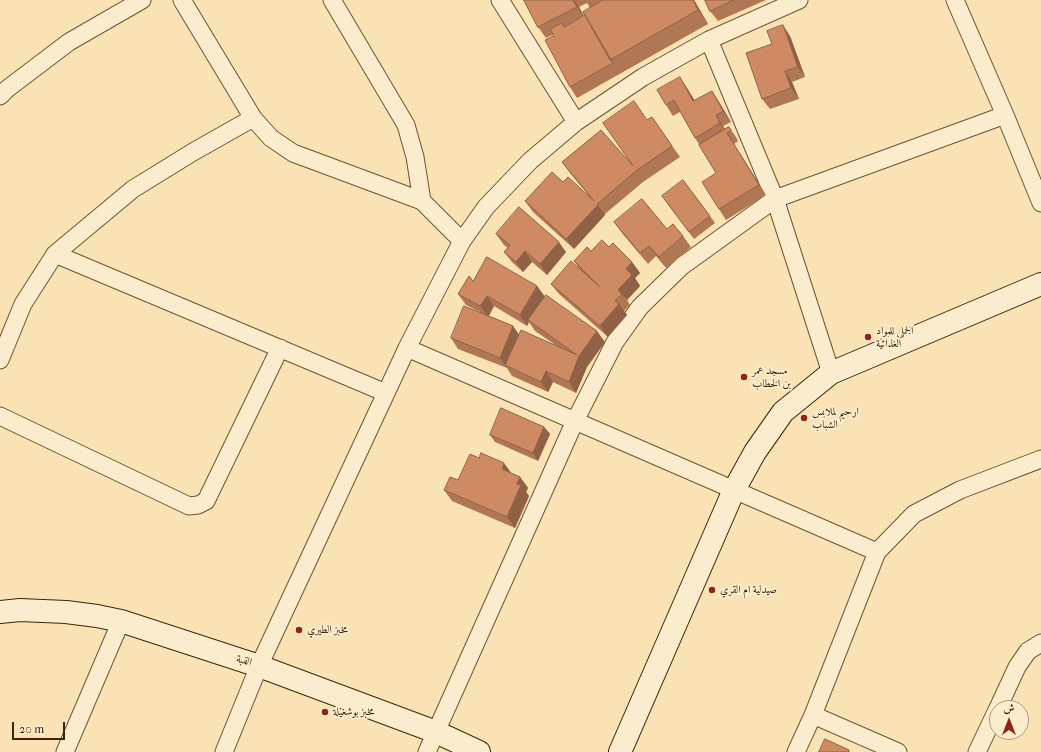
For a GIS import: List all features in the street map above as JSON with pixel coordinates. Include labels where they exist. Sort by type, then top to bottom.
[{"type":"main road","points":[[620,752],[734,490],[756,452],[783,412],[831,373],[1041,284]]},
{"type":"main road","name":"القبة","points":[[0,612],[20,610],[66,612],[121,621],[259,666],[436,732],[479,752]]},
{"type":"street","points":[[0,96],[69,42],[142,0]]},
{"type":"street","points":[[182,0],[253,118],[271,138],[293,153],[422,201],[462,241]]},
{"type":"street","points":[[332,0],[406,125],[415,157],[422,201]]},
{"type":"street","points":[[500,0],[576,122]]},
{"type":"street","points":[[224,752],[259,666],[407,348],[462,241],[486,207],[530,161],[576,122],[643,77],[709,40],[799,0]]},
{"type":"street","points":[[955,0],[1041,203]]},
{"type":"street","points":[[709,40],[775,199],[831,373]]},
{"type":"street","points":[[427,752],[575,421],[615,342],[640,307],[682,266],[775,199],[1005,115]]},
{"type":"street","points":[[0,360],[23,304],[55,254],[133,189],[253,118]]},
{"type":"street","points":[[55,254],[386,394]]},
{"type":"street","points":[[0,416],[190,506],[198,505],[206,501],[280,348]]},
{"type":"street","points":[[407,348],[876,552]]},
{"type":"street","points":[[796,752],[813,715],[876,552],[914,514],[960,490],[1041,459]]},
{"type":"street","points":[[65,752],[121,621]]},
{"type":"street","points":[[1001,700],[1017,667],[1028,651],[1041,643]]},
{"type":"street","points":[[813,715],[898,752]]},
{"type":"street","points":[[978,752],[989,727]]},
{"type":"building","points":[[524,0],[573,0],[577,7],[538,27]]},
{"type":"building","points":[[603,0],[693,0],[698,10],[610,60],[583,12]]},
{"type":"building","points":[[705,0],[734,0],[710,11]]},
{"type":"building","points":[[585,15],[613,63],[570,87],[545,40],[554,36],[550,29],[562,23],[564,27]]},
{"type":"building","points":[[783,25],[798,67],[785,71],[791,88],[762,99],[746,53],[772,44],[767,31]]},
{"type":"building","points":[[680,77],[693,101],[712,91],[723,111],[716,115],[720,123],[695,138],[674,100],[666,105],[657,90]]},
{"type":"building","points":[[634,101],[647,120],[652,117],[672,146],[636,171],[597,204],[598,205],[566,239],[525,201],[552,172],[563,182],[568,177],[594,201],[562,162],[601,130],[633,166],[603,123]]},
{"type":"building","points":[[729,127],[731,130],[727,133],[759,185],[719,209],[702,182],[716,173],[699,145]]},
{"type":"building","points":[[683,180],[710,216],[689,232],[662,196]]},
{"type":"building","points":[[642,199],[667,229],[673,224],[683,236],[659,257],[649,246],[640,253],[614,222]]},
{"type":"building","points":[[519,207],[559,242],[540,264],[525,251],[516,262],[504,252],[510,245],[496,234]]},
{"type":"building","points":[[602,240],[609,247],[613,243],[632,262],[626,269],[632,275],[618,290],[622,294],[615,301],[619,304],[600,326],[551,284],[571,261],[600,287],[574,261],[587,247],[591,251]]},
{"type":"building","points":[[487,257],[537,286],[520,315],[487,296],[480,306],[458,294],[469,276],[473,281]]},
{"type":"building","points":[[546,295],[597,331],[579,356],[569,382],[546,371],[541,382],[505,365],[521,330],[577,355],[528,320]]},
{"type":"building","points":[[464,306],[513,326],[500,358],[451,338]]},
{"type":"building","points":[[501,408],[544,427],[533,453],[490,435]]},
{"type":"building","points":[[481,453],[504,463],[502,469],[520,477],[517,484],[521,485],[507,517],[444,490],[450,477],[458,480],[470,454],[479,458]]},
{"type":"building","points":[[825,739],[849,750],[849,752],[819,752]]},
{"type":"place","name":"الجملي للمواد الغذائية","points":[[868,337]]},
{"type":"place","name":"مسجد عمر بن الخطاب","points":[[744,377]]},
{"type":"place","name":"ارحيم لملابس الشباب","points":[[804,418]]},
{"type":"place","name":"صيدلية ام القري","points":[[712,590]]},
{"type":"place","name":"مخبز الطيري","points":[[299,630]]},
{"type":"place","name":"مخبز بوشغيلة","points":[[325,712]]}]
